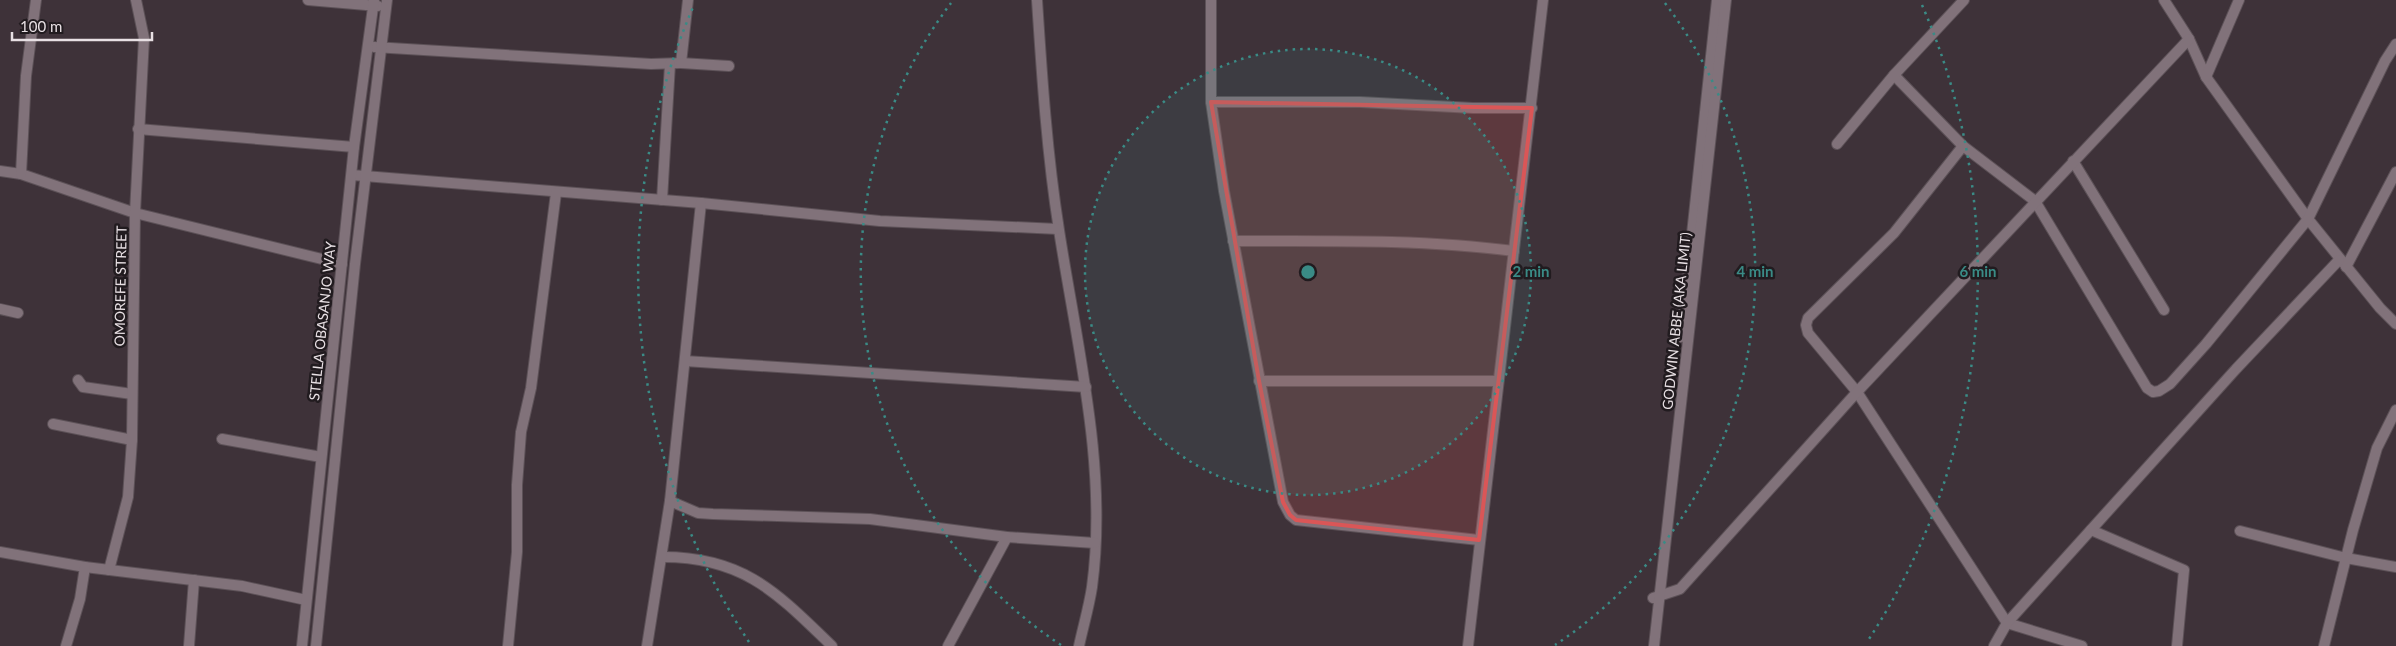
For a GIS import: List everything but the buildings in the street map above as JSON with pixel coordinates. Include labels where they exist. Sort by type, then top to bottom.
[{"type":"street","points":[[21,174],[26,76],[36,0]]},
{"type":"street","name":"OMOREFE STREET","points":[[109,570],[128,498],[132,440],[135,213],[144,38],[136,0]]},
{"type":"street","points":[[308,0],[387,4],[365,176],[316,646]]},
{"type":"street","points":[[681,64],[688,0]]},
{"type":"street","points":[[1038,0],[1042,70],[1058,229],[1086,387],[1096,503],[1092,588],[1079,646]]},
{"type":"street","points":[[1211,0],[1211,102],[1233,241],[1283,502],[1290,515],[1296,520],[1479,540]]},
{"type":"street","points":[[1468,646],[1544,0]]},
{"type":"street","name":"GODWIN ABBE (AKA LIMIT)","points":[[1654,646],[1657,598],[1717,0]]},
{"type":"street","name":"GODWIN ABBE (AKA LIMIT)","points":[[1647,646],[1657,598],[1726,0]]},
{"type":"street","points":[[1837,144],[1894,75],[1964,0]]},
{"type":"street","points":[[2164,0],[2190,39],[2206,77],[2342,264],[2396,324]]},
{"type":"street","points":[[2206,77],[2239,0]]},
{"type":"street","name":"STELLA OBASANJO WAY","points":[[302,646],[354,147],[373,3]]},
{"type":"street","points":[[1657,598],[1680,589],[1857,392],[2035,201],[2190,39]]},
{"type":"street","points":[[1894,75],[1963,146],[2035,201],[2146,388],[2153,392],[2159,391],[2170,384],[2206,344],[2308,219],[2385,61],[2396,44]]},
{"type":"street","points":[[367,47],[729,66]]},
{"type":"street","points":[[662,200],[670,64]]},
{"type":"street","points":[[1211,102],[1360,102],[1480,108],[1532,108]]},
{"type":"street","points":[[138,129],[354,147]]},
{"type":"street","points":[[1963,146],[1894,234],[1808,318],[1806,326],[1808,334],[1857,392],[2007,622],[2082,646]]},
{"type":"street","points":[[2073,161],[2164,310]]},
{"type":"street","points":[[0,171],[21,174],[135,213],[342,264]]},
{"type":"street","points":[[1994,646],[2007,622],[2091,530],[2342,264],[2396,172]]},
{"type":"street","points":[[352,175],[556,193],[701,203],[880,221],[1058,229]]},
{"type":"street","points":[[508,646],[517,552],[517,485],[521,432],[531,388],[556,193]]},
{"type":"street","points":[[647,646],[663,557],[670,501],[701,203]]},
{"type":"street","points":[[1233,241],[1361,241],[1472,246],[1514,251]]},
{"type":"street","points":[[0,309],[18,313]]},
{"type":"street","points":[[685,361],[1086,387]]},
{"type":"street","points":[[78,380],[83,387],[132,394]]},
{"type":"street","points":[[1259,381],[1498,381]]},
{"type":"street","points":[[2324,646],[2346,558],[2377,448],[2396,410]]},
{"type":"street","points":[[53,424],[132,440]]},
{"type":"street","points":[[222,439],[321,457]]},
{"type":"street","points":[[670,501],[698,513],[870,518],[1007,537],[1095,543]]},
{"type":"street","points":[[2091,530],[2184,570],[2177,646]]},
{"type":"street","points":[[2240,531],[2346,558],[2396,567]]},
{"type":"street","points":[[948,646],[1007,537]]},
{"type":"street","points":[[0,552],[85,567],[242,586],[306,600]]},
{"type":"street","points":[[663,557],[685,557],[712,562],[732,567],[748,575],[771,590],[832,646]]},
{"type":"street","points":[[66,646],[80,599],[85,567]]},
{"type":"street","points":[[189,646],[194,580]]},
{"type":"highlighted area","points":[[1211,102],[1532,108],[1479,540],[1296,520],[1290,515],[1283,502],[1259,381]]}]
